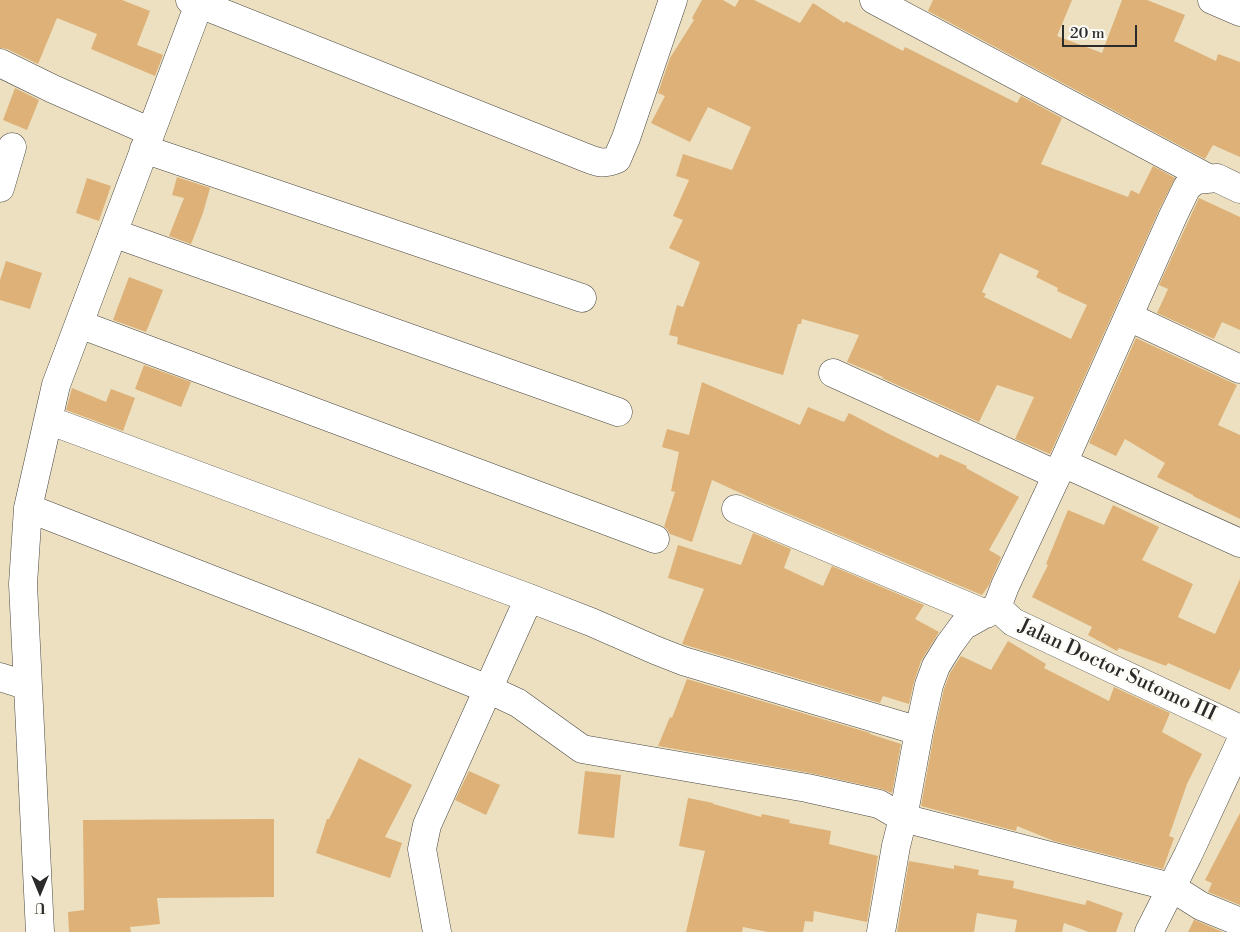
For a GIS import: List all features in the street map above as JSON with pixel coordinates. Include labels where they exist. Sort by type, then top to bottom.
[{"type":"street","points":[[40,932],[23,584],[28,508],[56,385],[148,141],[194,2],[579,155],[607,164],[617,158],[626,138],[673,0]]},
{"type":"street","points":[[874,0],[916,10],[1208,178]]},
{"type":"street","points":[[1213,0],[1240,12]]},
{"type":"street","points":[[0,63],[53,88],[148,141],[582,298]]},
{"type":"street","points":[[0,188],[12,147]]},
{"type":"street","points":[[881,932],[919,732],[929,685],[936,666],[963,626],[991,610],[1005,586],[1187,187],[1196,180],[1217,178],[1240,189]]},
{"type":"street","points":[[113,233],[618,412]]},
{"type":"street","points":[[1129,317],[1240,370]]},
{"type":"street","points":[[79,324],[655,539]]},
{"type":"street","points":[[833,373],[1240,543]]},
{"type":"street","points":[[48,420],[529,598],[591,622],[683,662],[919,732]]},
{"type":"street","points":[[28,508],[488,689],[518,703],[582,749],[807,788],[879,804],[903,818],[1171,887],[1201,906],[1240,922]]},
{"type":"street","name":"Jalan Doctor Sutomo III","points":[[736,509],[991,610],[1240,729]]},
{"type":"street","points":[[437,932],[422,849],[427,825],[529,598]]},
{"type":"street","points":[[0,676],[28,686]]},
{"type":"street","points":[[1149,932],[1188,855],[1240,743]]},
{"type":"building","points":[[0,0],[122,0],[150,11],[137,45],[163,55],[155,76],[91,49],[97,34],[57,18],[38,64],[7,49],[0,48]]},
{"type":"building","points":[[702,0],[723,0],[735,7],[739,0],[754,0],[800,23],[813,3],[844,23],[846,21],[903,51],[905,47],[1017,103],[1021,96],[1062,118],[1041,164],[1128,197],[1131,190],[1139,194],[1153,166],[1175,178],[1050,454],[1015,439],[1034,397],[997,385],[979,422],[847,362],[859,335],[802,319],[801,324],[798,324],[783,375],[677,344],[678,337],[669,335],[677,305],[683,307],[700,262],[669,248],[683,220],[673,216],[689,180],[676,176],[683,154],[732,170],[751,127],[708,107],[690,142],[651,123],[665,96],[658,93],[670,58],[694,20],[692,18]],"holes":[[[1000,253],[1039,271],[1036,277],[1058,288],[1057,291],[1087,305],[1071,339],[984,297],[986,294],[982,292]]]},
{"type":"building","points":[[933,0],[1072,0],[1057,36],[1102,53],[1122,0],[1147,0],[1185,15],[1174,41],[1216,61],[1218,54],[1240,62],[1240,157],[1213,145],[1205,159],[928,11]]},
{"type":"building","points":[[15,88],[39,100],[27,130],[3,120]]},
{"type":"building","points":[[177,177],[210,188],[191,244],[169,236],[184,198],[172,195]]},
{"type":"building","points":[[87,178],[111,186],[99,221],[76,213]]},
{"type":"building","points":[[1199,198],[1240,217],[1240,330],[1222,322],[1214,339],[1157,313],[1168,289],[1159,285]]},
{"type":"building","points":[[6,261],[42,273],[30,309],[0,300],[0,280]]},
{"type":"building","points":[[129,277],[163,290],[146,332],[113,320]]},
{"type":"building","points":[[1136,338],[1237,385],[1218,425],[1240,435],[1240,519],[1157,477],[1165,463],[1125,439],[1116,456],[1089,443]]},
{"type":"building","points":[[144,365],[191,382],[181,407],[135,389]]},
{"type":"building","points":[[702,382],[800,425],[808,407],[844,422],[849,413],[938,458],[940,454],[967,466],[966,468],[1019,497],[989,550],[1001,557],[989,585],[982,595],[712,480],[692,542],[670,534],[664,527],[675,492],[671,491],[679,452],[662,447],[667,429],[689,435]]},
{"type":"building","points":[[72,388],[106,402],[111,389],[135,398],[123,431],[66,410]]},
{"type":"building","points":[[1113,505],[1159,527],[1142,560],[1193,584],[1178,617],[1215,634],[1240,579],[1240,669],[1230,690],[1168,663],[1166,666],[1119,648],[1117,651],[1088,635],[1092,627],[1032,597],[1048,565],[1046,564],[1068,510],[1104,525]]},
{"type":"building","points":[[753,533],[791,549],[784,568],[823,586],[832,566],[924,605],[915,619],[939,632],[921,661],[909,704],[883,696],[880,703],[682,644],[704,589],[668,578],[678,545],[741,565]]},
{"type":"building","points":[[1008,641],[1046,664],[1044,668],[1109,701],[1114,687],[1170,713],[1162,732],[1202,754],[1187,784],[1169,836],[1174,838],[1163,869],[1054,841],[1017,826],[1016,831],[921,806],[934,734],[944,689],[950,673],[961,656],[991,670]]},
{"type":"building","points":[[687,679],[870,733],[901,744],[892,793],[882,789],[810,773],[658,746],[670,717],[672,718]]},
{"type":"building","points":[[359,758],[412,785],[385,837],[402,843],[390,878],[316,853],[327,819],[329,819]]},
{"type":"building","points":[[469,771],[500,785],[486,815],[455,800]]},
{"type":"building","points":[[585,771],[621,775],[614,838],[578,834]]},
{"type":"building","points":[[688,798],[761,817],[762,814],[790,820],[789,823],[831,831],[829,844],[878,856],[867,922],[814,911],[813,922],[805,921],[803,932],[768,932],[743,927],[742,932],[686,932],[705,851],[679,846]]},
{"type":"building","points":[[1240,813],[1240,905],[1208,892],[1212,883],[1205,880]]},
{"type":"building","points":[[274,819],[274,897],[157,898],[160,924],[130,927],[131,932],[69,932],[68,912],[84,910],[83,820]]},
{"type":"building","points":[[909,861],[954,869],[954,865],[979,870],[978,875],[1014,881],[1013,888],[1085,905],[1087,900],[1123,913],[1116,932],[1089,932],[1064,923],[1062,932],[1015,932],[1017,920],[977,913],[974,932],[897,932]]},
{"type":"building","points":[[1195,920],[1223,932],[1188,932]]}]
